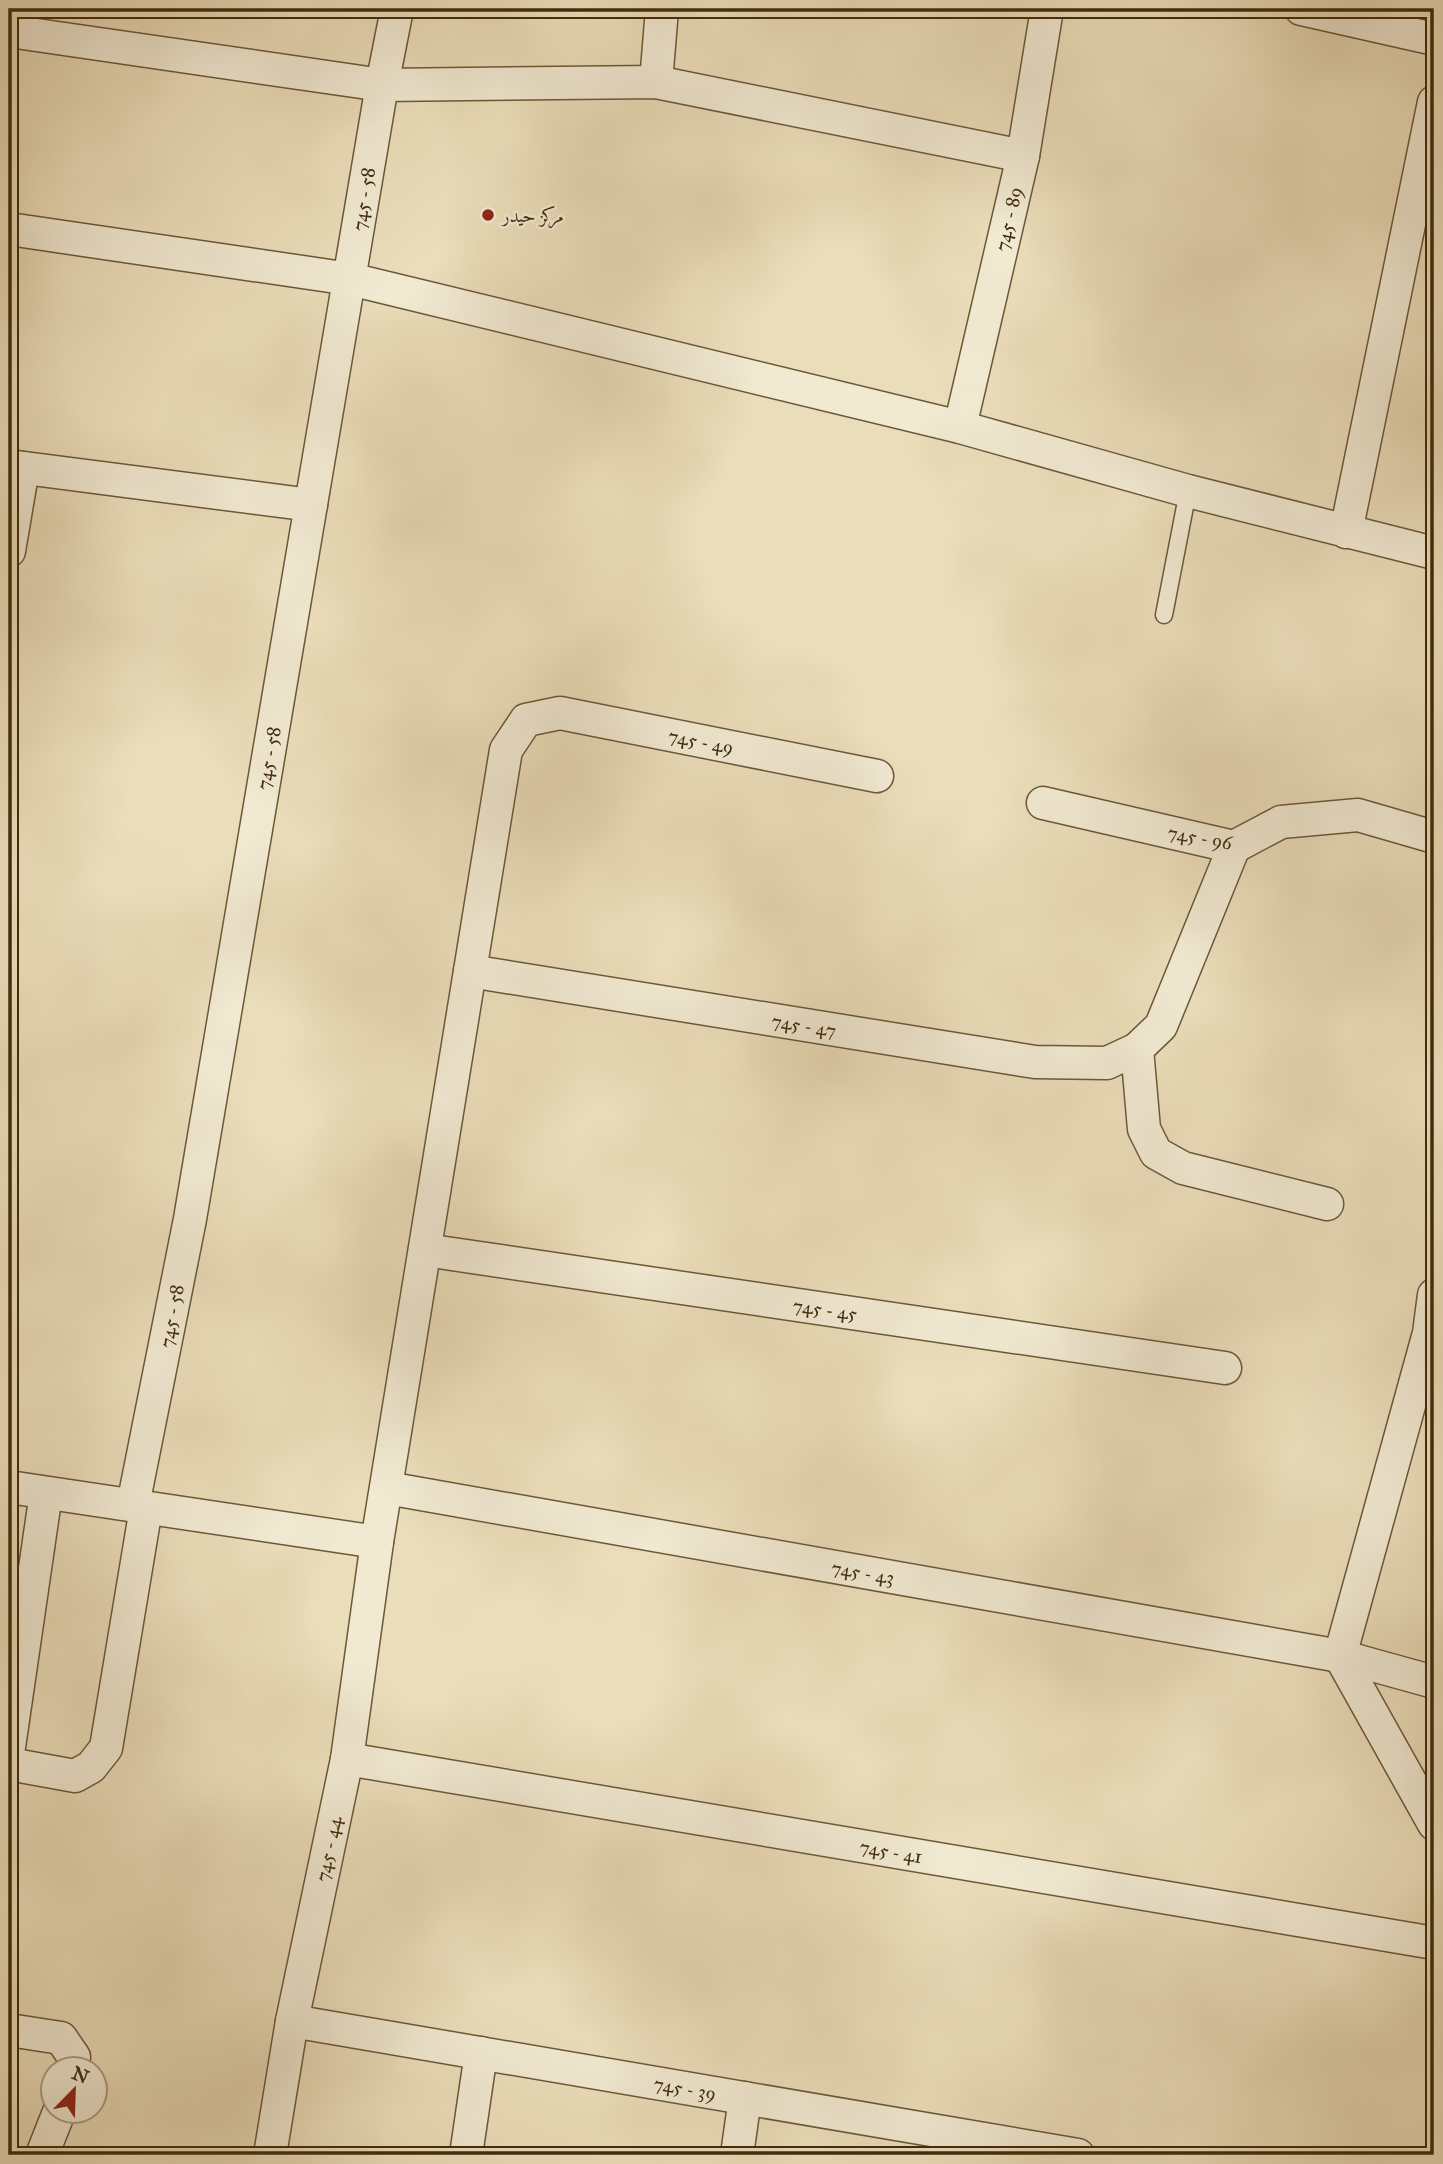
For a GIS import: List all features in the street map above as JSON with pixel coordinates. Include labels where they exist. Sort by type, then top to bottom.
[{"type":"street","name":"745 - 58","points":[[9,1764],[75,1776],[91,1767],[106,1748],[140,1507],[397,9]]},
{"type":"street","points":[[656,82],[662,9]]},
{"type":"street","name":"745 - 89","points":[[960,427],[1023,156],[1047,9]]},
{"type":"street","points":[[1301,9],[1434,39]]},
{"type":"street","points":[[9,31],[382,85],[656,82],[1023,156]]},
{"type":"street","points":[[1346,532],[1434,102]]},
{"type":"street","points":[[9,229],[350,279],[960,427],[1188,491],[1434,553]]},
{"type":"street","points":[[9,551],[16,467],[311,505]]},
{"type":"street","name":"745 - 49","points":[[526,720],[560,713],[877,776]]},
{"type":"street","name":"745 - 44","points":[[270,2155],[292,2021],[347,1759],[377,1542],[506,750],[526,720]]},
{"type":"street","name":"745 - 96","points":[[1043,803],[1234,847],[1281,822],[1358,814],[1434,837]]},
{"type":"street","name":"745 - 47","points":[[470,971],[1035,1062],[1107,1063],[1136,1049],[1161,1026],[1234,847]]},
{"type":"street","points":[[1136,1049],[1144,1129],[1156,1153],[1183,1168],[1327,1204]]},
{"type":"street","name":"745 - 45","points":[[425,1250],[1225,1368]]},
{"type":"street","points":[[1434,1295],[1429,1333],[1340,1656],[1434,1824]]},
{"type":"street","points":[[9,1487],[377,1542]]},
{"type":"street","name":"745 - 43","points":[[387,1488],[1340,1656],[1434,1682]]},
{"type":"street","points":[[9,1747],[46,1493]]},
{"type":"street","name":"745 - 41","points":[[347,1759],[1434,1943]]},
{"type":"street","name":"745 - 39","points":[[292,2021],[745,2098],[1001,2149],[1078,2155]]},
{"type":"street","points":[[9,2030],[61,2038],[73,2056]]},
{"type":"street","points":[[466,2155],[481,2053]]},
{"type":"street","points":[[737,2155],[745,2098]]},
{"type":"street","points":[[43,2155],[54,2126]]},
{"type":"lane","points":[[1164,615],[1188,491]]},
{"type":"place","name":"مركز حيدر","points":[[488,215]]}]
